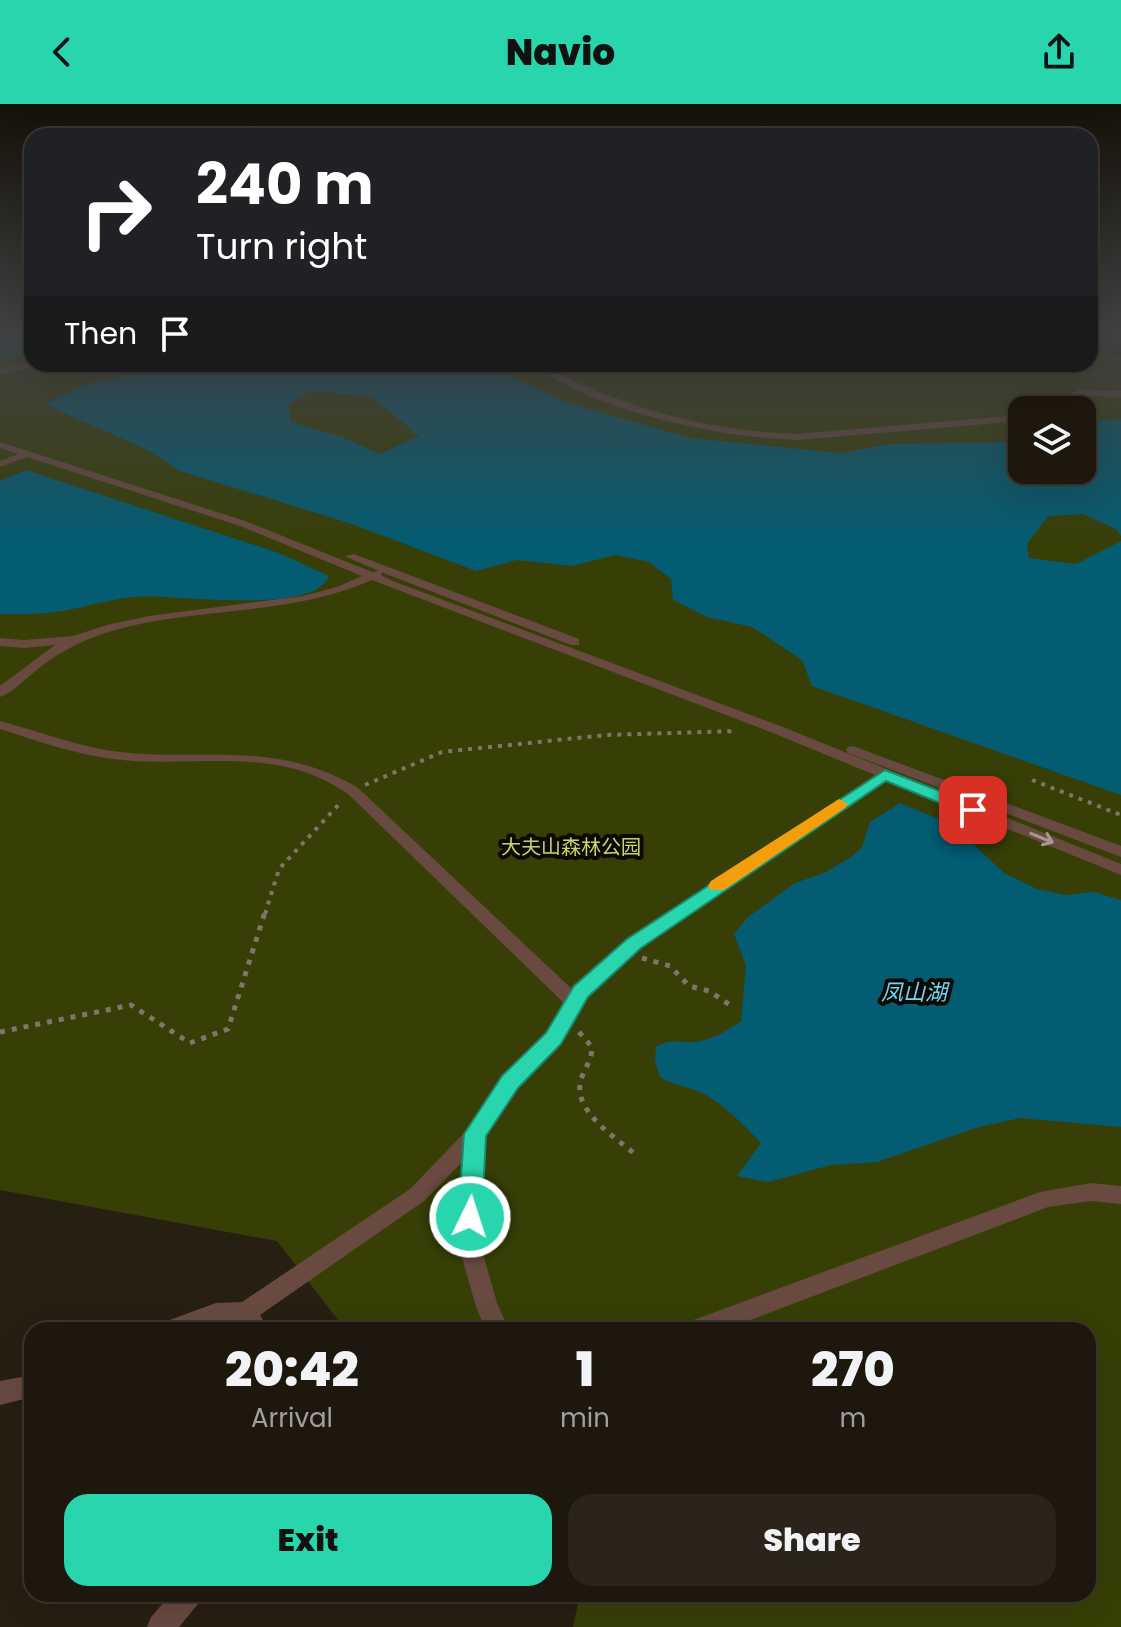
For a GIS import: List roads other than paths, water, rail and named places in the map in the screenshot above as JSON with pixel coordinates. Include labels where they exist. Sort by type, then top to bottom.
[{"type":"street","points":[[624,402],[658,414],[766,436],[797,437],[1008,419]]},
{"type":"street","points":[[0,434],[224,508],[1121,852]]},
{"type":"street","points":[[0,445],[244,524],[372,576],[778,730],[1121,870]]},
{"type":"street","points":[[0,464],[43,447]]},
{"type":"street","points":[[0,642],[75,640],[132,625],[271,605],[330,593],[385,569]]},
{"type":"street","points":[[0,693],[75,640]]},
{"type":"street","points":[[0,725],[111,755],[267,761],[313,767],[352,790],[575,1003]]},
{"type":"street","points":[[193,1322],[216,1313],[252,1321],[417,1195],[475,1134],[510,1082],[554,1038],[581,992],[625,951],[766,852],[885,775]]},
{"type":"street","points":[[475,1134],[468,1240],[494,1322]]},
{"type":"street","points":[[717,1322],[1047,1198],[1091,1192],[1121,1195]]},
{"type":"street","points":[[0,1393],[24,1388]]},
{"type":"street","points":[[161,1627],[181,1602]]},
{"type":"water","points":[[293,402],[288,405],[291,422],[342,437],[380,454],[419,436],[378,402],[565,402],[690,438],[841,453],[888,444],[1008,442],[1008,484],[1096,484],[1096,420],[1121,419],[1121,536],[1118,530],[1083,514],[1048,516],[1027,544],[1029,558],[1076,564],[1121,541],[1121,795],[812,686],[802,660],[752,627],[707,617],[673,600],[671,579],[649,562],[615,555],[572,566],[517,560],[476,571],[352,524],[180,471],[148,450],[44,404]]},
{"type":"water","points":[[26,470],[279,553],[329,576],[318,589],[270,600],[134,597],[54,612],[0,614],[0,481]]},
{"type":"water","name":"凤山湖","points":[[900,803],[953,825],[1004,873],[1037,889],[1065,895],[1094,892],[1121,900],[1121,1127],[1020,1118],[979,1127],[877,1162],[831,1165],[768,1182],[737,1176],[761,1143],[733,1115],[710,1098],[660,1077],[655,1061],[656,1047],[670,1042],[705,1040],[741,1021],[746,966],[734,934],[748,917],[795,883],[824,873],[851,857],[862,847],[870,822]]},
{"type":"park label","name":"大夫山森林公园","points":[[571,847]]}]
